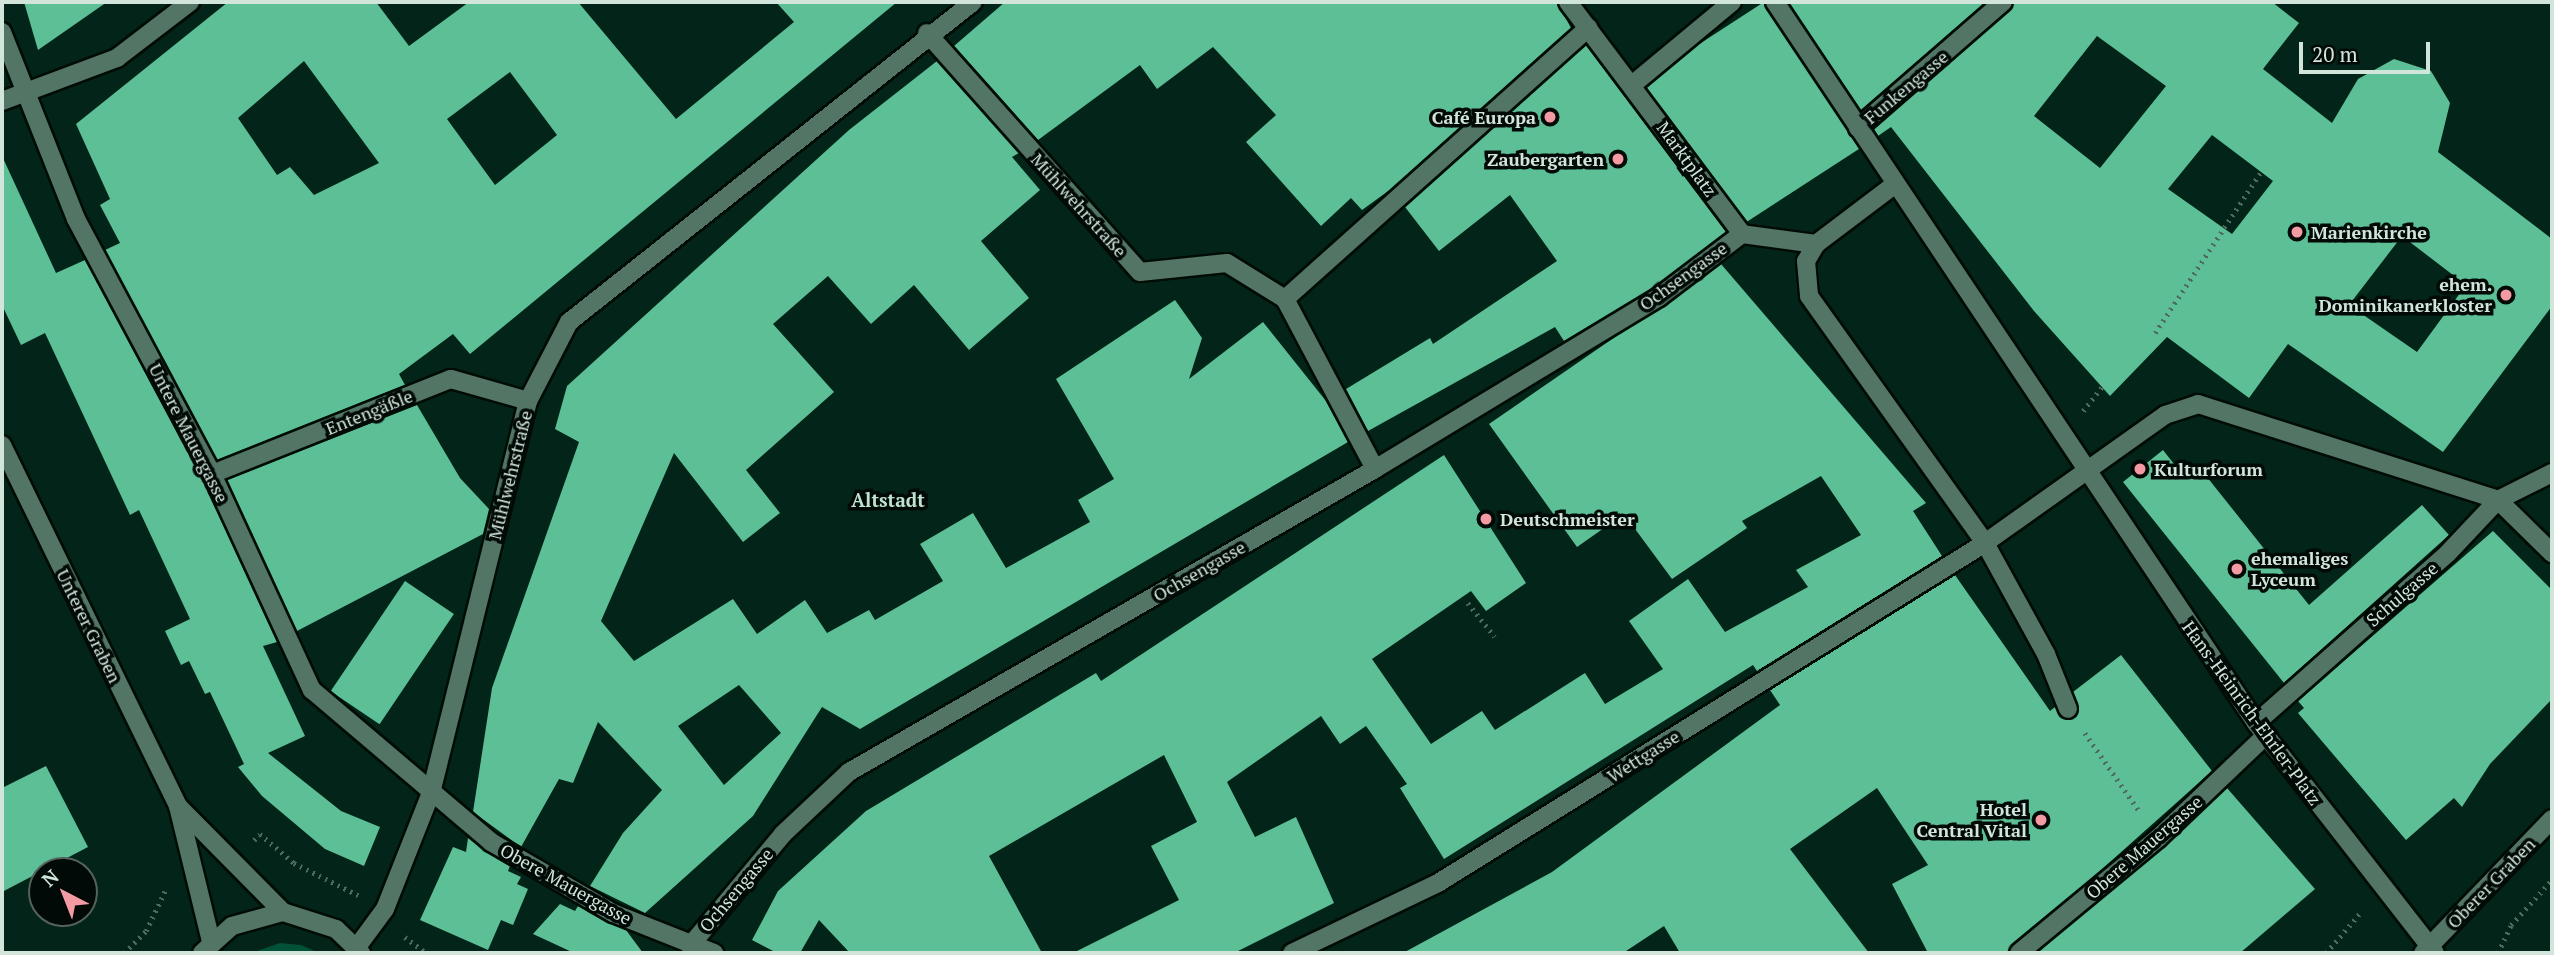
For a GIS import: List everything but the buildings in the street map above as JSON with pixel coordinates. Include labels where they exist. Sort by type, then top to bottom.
[{"type":"street","points":[[2,102],[117,58],[190,2]]},
{"type":"street","name":"Mühlwehrstraße","points":[[359,950],[385,909],[431,793],[528,401],[569,322],[928,33],[973,2]]},
{"type":"street","name":"Marktplatz","points":[[1568,2],[1742,234]]},
{"type":"street","points":[[1632,85],[1732,2]]},
{"type":"street","points":[[1775,2],[1858,128]]},
{"type":"street","name":"Funkengasse","points":[[1894,185],[1858,128],[2003,2]]},
{"type":"street","points":[[1285,299],[1588,27]]},
{"type":"street","name":"Untere Mauergasse","points":[[2,32],[22,94],[76,219],[212,474],[312,690],[431,793]]},
{"type":"street","name":"Mühlwehrstraße","points":[[928,33],[1140,272],[1227,262],[1285,299],[1375,469]]},
{"type":"street","points":[[1894,185],[1816,244],[1806,261],[1809,296],[1985,543],[2046,654],[2068,709]]},
{"type":"street","name":"Hans-Heinrich-Ehrler-Platz","points":[[1894,185],[2084,474],[2260,730],[2429,951]]},
{"type":"street","points":[[1742,234],[1816,244]]},
{"type":"street","name":"Ochsengasse","points":[[690,946],[783,834],[849,772],[1375,469],[1658,297],[1742,234]]},
{"type":"street","name":"Entengäßle","points":[[212,474],[451,379],[528,401]]},
{"type":"street","points":[[1985,543],[2165,415],[2198,404],[2498,500],[2552,553]]},
{"type":"street","name":"Unterer Graben","points":[[2,445],[178,806],[207,947]]},
{"type":"street","name":"Schulgasse","points":[[2260,730],[2448,553],[2498,500],[2552,473]]},
{"type":"street","name":"Wettgasse","points":[[1292,953],[1438,883],[1985,543]]},
{"type":"street","name":"Obere Mauergasse","points":[[2019,953],[2158,838],[2260,730]]},
{"type":"street","name":"Obere Mauergasse","points":[[431,793],[491,842],[613,913],[690,946],[714,953]]},
{"type":"street","name":"Unterer Graben","points":[[178,806],[232,857],[283,912]]},
{"type":"street","name":"Oberer Graben","points":[[2429,951],[2552,819]]},
{"type":"street","points":[[207,947],[244,920],[283,912],[311,916],[359,950]]},
{"type":"path","points":[[2155,332],[2262,170]]},
{"type":"path","points":[[1468,603],[1495,637]]},
{"type":"path","points":[[2068,709],[2158,838]]},
{"type":"path","points":[[232,857],[260,835],[294,863],[385,909]]},
{"type":"path","points":[[2498,953],[2511,925],[2552,880]]},
{"type":"green space","points":[[280,943],[301,945],[319,953],[251,953]]},
{"type":"place","name":"Café Europa","points":[[1550,117]]},
{"type":"place","name":"Zaubergarten","points":[[1618,159]]},
{"type":"place","name":"Marienkirche","points":[[2297,232]]},
{"type":"place","name":"ehem. Dominikanerkloster","points":[[2506,295]]},
{"type":"place","name":"Kulturforum","points":[[2140,469]]},
{"type":"place","name":"Deutschmeister","points":[[1486,519]]},
{"type":"place","name":"ehemaliges Lyceum","points":[[2237,569]]},
{"type":"place","name":"Hotel Central Vital","points":[[2041,820]]},
{"type":"district","name":"Altstadt","points":[[888,500]]}]
